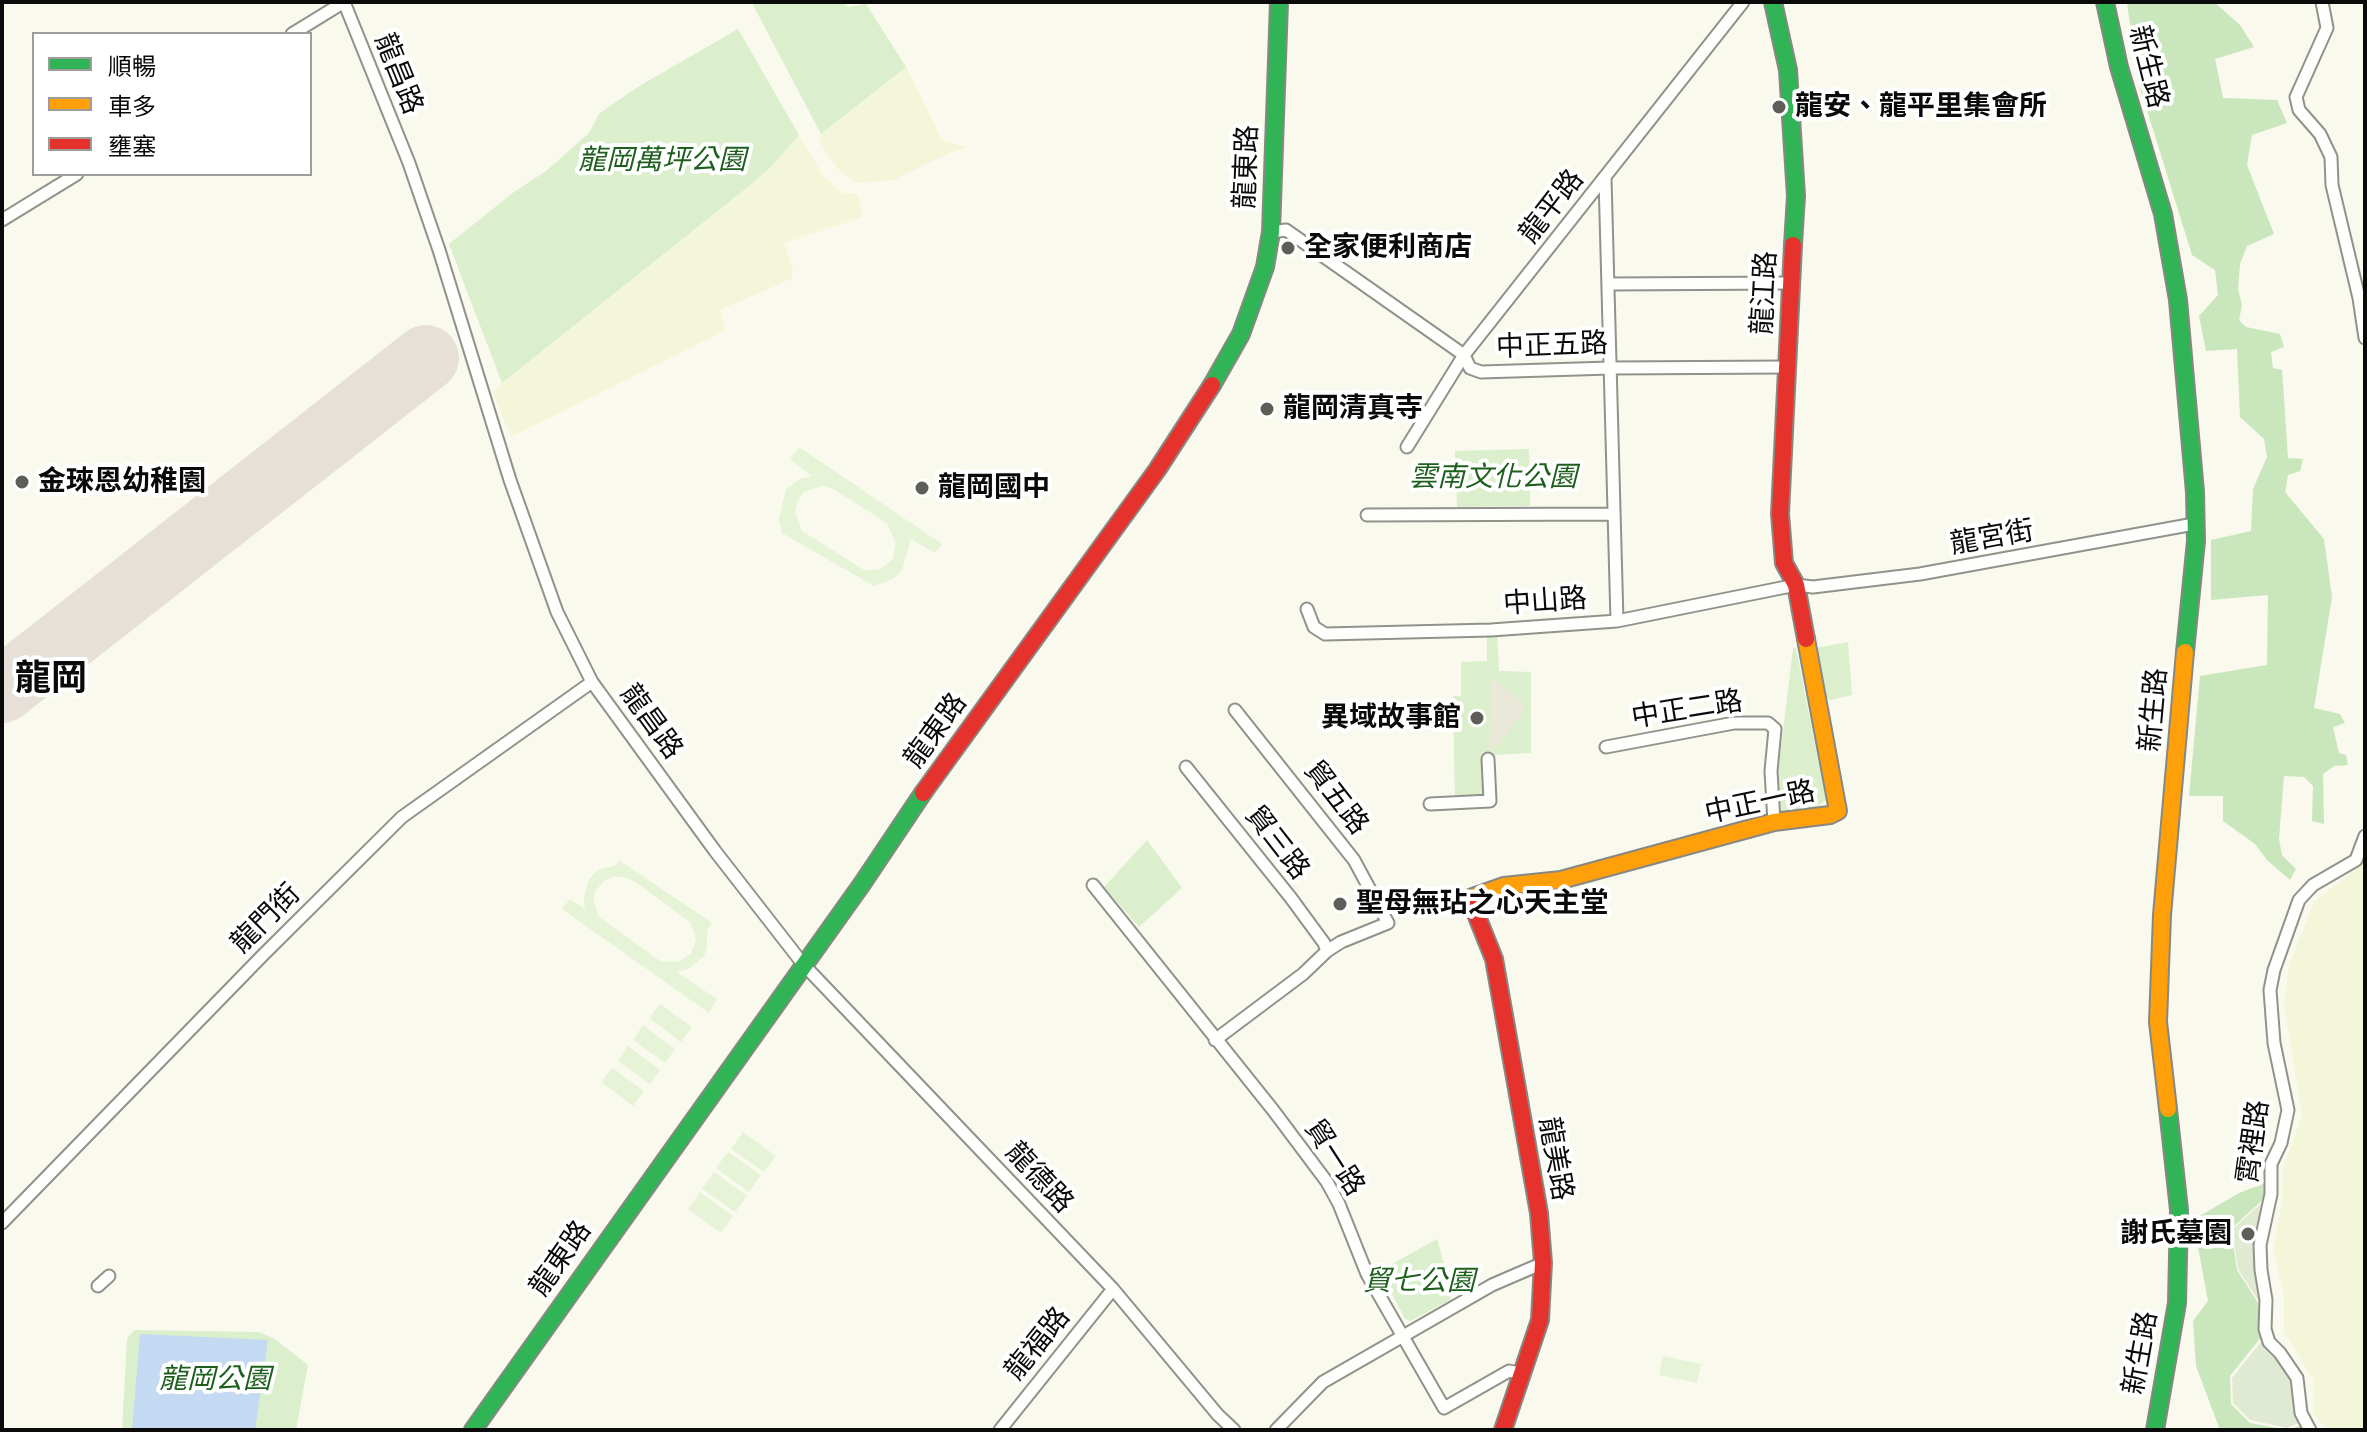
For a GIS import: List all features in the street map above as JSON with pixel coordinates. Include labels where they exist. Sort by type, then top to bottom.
[{"type":"street","points":[[295,32],[344,2]]},
{"type":"street","name":"龍昌路","points":[[344,2],[409,163],[510,480],[560,619],[592,682],[715,851],[803,964]]},
{"type":"street","name":"龍東路","points":[[473,1430],[1157,470],[1205,398],[1241,334],[1265,267],[1271,232],[1279,2]]},
{"type":"street","name":"龍平路","points":[[1407,447],[1464,355],[1743,2]]},
{"type":"street","name":"龍江路","points":[[1773,2],[1788,70],[1796,196],[1780,514],[1784,563],[1796,585]]},
{"type":"street","name":"新生路","points":[[2105,2],[2119,67],[2163,214],[2171,252],[2194,477],[2196,541],[2162,915],[2158,1022],[2179,1210],[2177,1303],[2155,1430]]},
{"type":"street","points":[[2322,2],[2327,28],[2296,97],[2299,110],[2320,134],[2331,157],[2332,185],[2359,298],[2365,338]]},
{"type":"street","points":[[2,221],[74,176]]},
{"type":"street","points":[[1605,177],[1617,621]]},
{"type":"street","name":"中正五路","points":[[1271,232],[1286,230],[1464,355],[1470,368],[1481,372],[1787,367]]},
{"type":"street","points":[[1608,284],[1791,283]]},
{"type":"street","points":[[1367,515],[1612,514]]},
{"type":"street","name":"龍宮街","points":[[1796,585],[1813,587],[1920,574],[2194,524]]},
{"type":"street","name":"中山路","points":[[1307,609],[1314,627],[1325,634],[1491,630],[1617,621],[1796,585]]},
{"type":"street","name":"中正一路","points":[[1470,898],[1504,886],[1561,880],[1609,869],[1774,822],[1830,815],[1838,811],[1796,585]]},
{"type":"street","name":"龍門街","points":[[2,1223],[402,817],[592,682]]},
{"type":"street","name":"貿五路","points":[[1235,710],[1354,860],[1388,923],[1327,951]]},
{"type":"street","name":"中正二路","points":[[1606,747],[1734,723],[1768,723],[1775,729],[1771,771],[1774,822]]},
{"type":"street","points":[[1430,804],[1490,801],[1488,759]]},
{"type":"street","name":"貿三路","points":[[1186,767],[1291,898],[1327,951]]},
{"type":"street","name":"霄裡路","points":[[2310,1430],[2301,1413],[2297,1378],[2269,1342],[2265,1329],[2266,1300],[2260,1245],[2271,1194],[2271,1164],[2281,1143],[2288,1110],[2274,1043],[2270,990],[2299,900],[2313,885],[2356,860],[2365,836]]},
{"type":"street","name":"貿一路","points":[[1093,885],[1327,1182],[1367,1274],[1444,1408],[1509,1371],[1524,1374]]},
{"type":"street","name":"龍美路","points":[[1470,898],[1494,959],[1539,1213],[1543,1263],[1540,1320],[1503,1430]]},
{"type":"street","points":[[1215,1040],[1303,974],[1327,951]]},
{"type":"street","name":"龍德路","points":[[803,964],[1113,1289],[1234,1430]]},
{"type":"street","points":[[1276,1430],[1323,1382],[1492,1285],[1543,1263]]},
{"type":"street","points":[[98,1286],[109,1276]]},
{"type":"street","name":"龍福路","points":[[1000,1430],[1113,1289]]},
{"type":"green space","name":"龍岡萬坪公園","points":[[757,2],[844,2],[848,7],[866,4],[906,67],[821,134],[753,5]]},
{"type":"green space","points":[[2127,2],[2214,2],[2240,25],[2254,47],[2215,59],[2223,98],[2277,100],[2287,123],[2252,135],[2247,165],[2274,234],[2247,246],[2240,264],[2238,289],[2242,305],[2239,320],[2246,327],[2280,334],[2284,347],[2271,352],[2273,368],[2282,370],[2288,458],[2303,459],[2300,471],[2288,475],[2285,492],[2324,539],[2332,597],[2314,708],[2340,714],[2345,723],[2333,727],[2339,753],[2346,755],[2348,765],[2334,766],[2323,774],[2324,824],[2312,821],[2313,786],[2304,777],[2284,776],[2279,839],[2282,855],[2296,869],[2290,880],[2267,860],[2255,844],[2223,821],[2223,796],[2189,796],[2200,676],[2267,665],[2268,595],[2211,600],[2211,540],[2251,531],[2253,489],[2267,457],[2264,439],[2240,417],[2237,349],[2206,351],[2199,316],[2218,295],[2215,270],[2192,255],[2137,78]]},
{"type":"green space","name":"龍岡萬坪公園","points":[[738,29],[799,135],[771,167],[744,190],[502,383],[449,244],[514,192],[546,171],[589,133],[599,114],[636,88]]},
{"type":"green space","points":[[906,67],[942,140],[967,147],[894,180],[856,183],[838,169],[819,141],[821,134]]},
{"type":"green space","points":[[799,135],[822,174],[842,193],[858,194],[863,217],[784,243],[793,270],[791,279],[720,310],[726,330],[511,437],[493,393],[502,383],[744,190],[771,167]]},
{"type":"green space","points":[[799,447],[942,544],[935,553],[911,539],[902,570],[893,579],[874,586],[782,533],[779,519],[786,489],[800,479],[812,476],[790,459]],"holes":[[[822,486],[832,488],[887,523],[896,543],[893,559],[885,566],[877,570],[864,570],[802,531],[795,512],[797,502],[804,492]]]},
{"type":"green space","name":"雲南文化公園","points":[[1529,449],[1530,506],[1457,507],[1455,451]]},
{"type":"green space","points":[[1487,633],[1497,633],[1499,671],[1531,672],[1531,753],[1493,755],[1492,806],[1455,805],[1453,696],[1461,696],[1461,662],[1487,661]]},
{"type":"green space","points":[[1848,642],[1852,695],[1830,700],[1823,694],[1816,648]]},
{"type":"green space","points":[[1793,648],[1796,648],[1826,800],[1814,809],[1778,815],[1774,807]]},
{"type":"green space","points":[[1147,840],[1182,888],[1139,927],[1104,887]]},
{"type":"green space","points":[[619,860],[712,923],[707,930],[704,956],[688,969],[677,972],[717,999],[709,1013],[562,909],[570,899],[585,909],[584,897],[589,879],[598,870],[617,865]],"holes":[[[624,877],[691,923],[696,940],[691,954],[678,962],[660,961],[599,917],[593,900],[595,891],[605,880]]]},
{"type":"green space","points":[[2365,862],[2365,1430],[2329,1430],[2314,1415],[2313,1379],[2284,1332],[2284,1295],[2273,1250],[2282,1203],[2283,1169],[2302,1116],[2284,1005],[2289,964],[2315,901]]},
{"type":"green space","points":[[660,1004],[692,1027],[681,1042],[649,1018]]},
{"type":"green space","points":[[643,1025],[675,1049],[665,1063],[633,1040]]},
{"type":"green space","points":[[628,1046],[660,1070],[650,1084],[618,1061]]},
{"type":"green space","points":[[612,1068],[644,1091],[633,1106],[601,1082]]},
{"type":"green space","points":[[743,1132],[776,1156],[764,1172],[731,1149]]},
{"type":"green space","points":[[728,1152],[761,1175],[749,1192],[716,1168]]},
{"type":"green space","points":[[714,1172],[747,1196],[735,1212],[702,1189]]},
{"type":"green space","points":[[2268,1182],[2267,1196],[2231,1229],[2237,1270],[2262,1309],[2262,1336],[2230,1376],[2231,1404],[2250,1423],[2288,1430],[2220,1430],[2196,1366],[2193,1321],[2208,1301],[2193,1220],[2239,1193]]},
{"type":"green space","points":[[700,1192],[733,1216],[721,1233],[688,1209]]},
{"type":"green space","points":[[2269,1196],[2257,1247],[2263,1308],[2238,1269],[2232,1230]]},
{"type":"green space","name":"貿七公園","points":[[1437,1239],[1452,1292],[1450,1300],[1410,1321],[1405,1319],[1382,1275],[1383,1269]]},
{"type":"green space","name":"龍岡公園","points":[[134,1330],[259,1332],[275,1339],[308,1365],[296,1430],[122,1430],[127,1339]]},
{"type":"green space","points":[[2264,1338],[2292,1374],[2301,1422],[2287,1428],[2250,1420],[2233,1403],[2232,1378]]},
{"type":"green space","points":[[1663,1356],[1701,1364],[1697,1383],[1659,1375]]},
{"type":"green space","points":[[2302,1425],[2307,1430],[2288,1430]]},
{"type":"shaded area","points":[[1491,677],[1524,704],[1524,711],[1500,743],[1489,752]]},
{"type":"water","name":"龍岡公園","points":[[140,1334],[268,1340],[255,1430],[132,1430]]},
{"type":"runway","points":[[2,690],[426,358]]},
{"type":"traffic: fast","points":[[1212,385],[1241,334],[1265,267],[1271,232],[1279,2]]},
{"type":"traffic: fast","points":[[1773,2],[1788,70],[1796,196],[1793,245]]},
{"type":"traffic: fast","points":[[2105,2],[2119,67],[2163,214],[2178,300],[2195,492],[2196,541],[2185,652]]},
{"type":"traffic: fast","points":[[473,1430],[862,884],[923,793]]},
{"type":"traffic: fast","points":[[2155,1430],[2177,1303],[2179,1210],[2168,1109]]},
{"type":"traffic: slow","points":[[1472,904],[1470,898],[1504,886],[1561,880],[1774,822],[1830,815],[1838,811],[1806,639]]},
{"type":"traffic: slow","points":[[2168,1109],[2158,1022],[2162,915],[2185,652]]},
{"type":"traffic: jam","points":[[1793,245],[1780,514],[1784,563],[1796,585],[1806,639]]},
{"type":"traffic: jam","points":[[923,793],[1157,470],[1212,385]]},
{"type":"traffic: jam","points":[[1472,904],[1494,959],[1539,1213],[1543,1263],[1540,1320],[1503,1430]]},
{"type":"place","name":"龍安、龍平里集會所","points":[[1779,107]]},
{"type":"place","name":"全家便利商店","points":[[1288,248]]},
{"type":"place","name":"龍岡清真寺","points":[[1267,409]]},
{"type":"place","name":"金琜恩幼稚園","points":[[22,482]]},
{"type":"place","name":"龍岡國中","points":[[922,488]]},
{"type":"place","name":"異域故事館","points":[[1477,718]]},
{"type":"place","name":"聖母無玷之心天主堂","points":[[1340,904]]},
{"type":"place","name":"謝氏墓園","points":[[2248,1234]]},
{"type":"district","name":"龍岡","points":[[51,680]]}]
